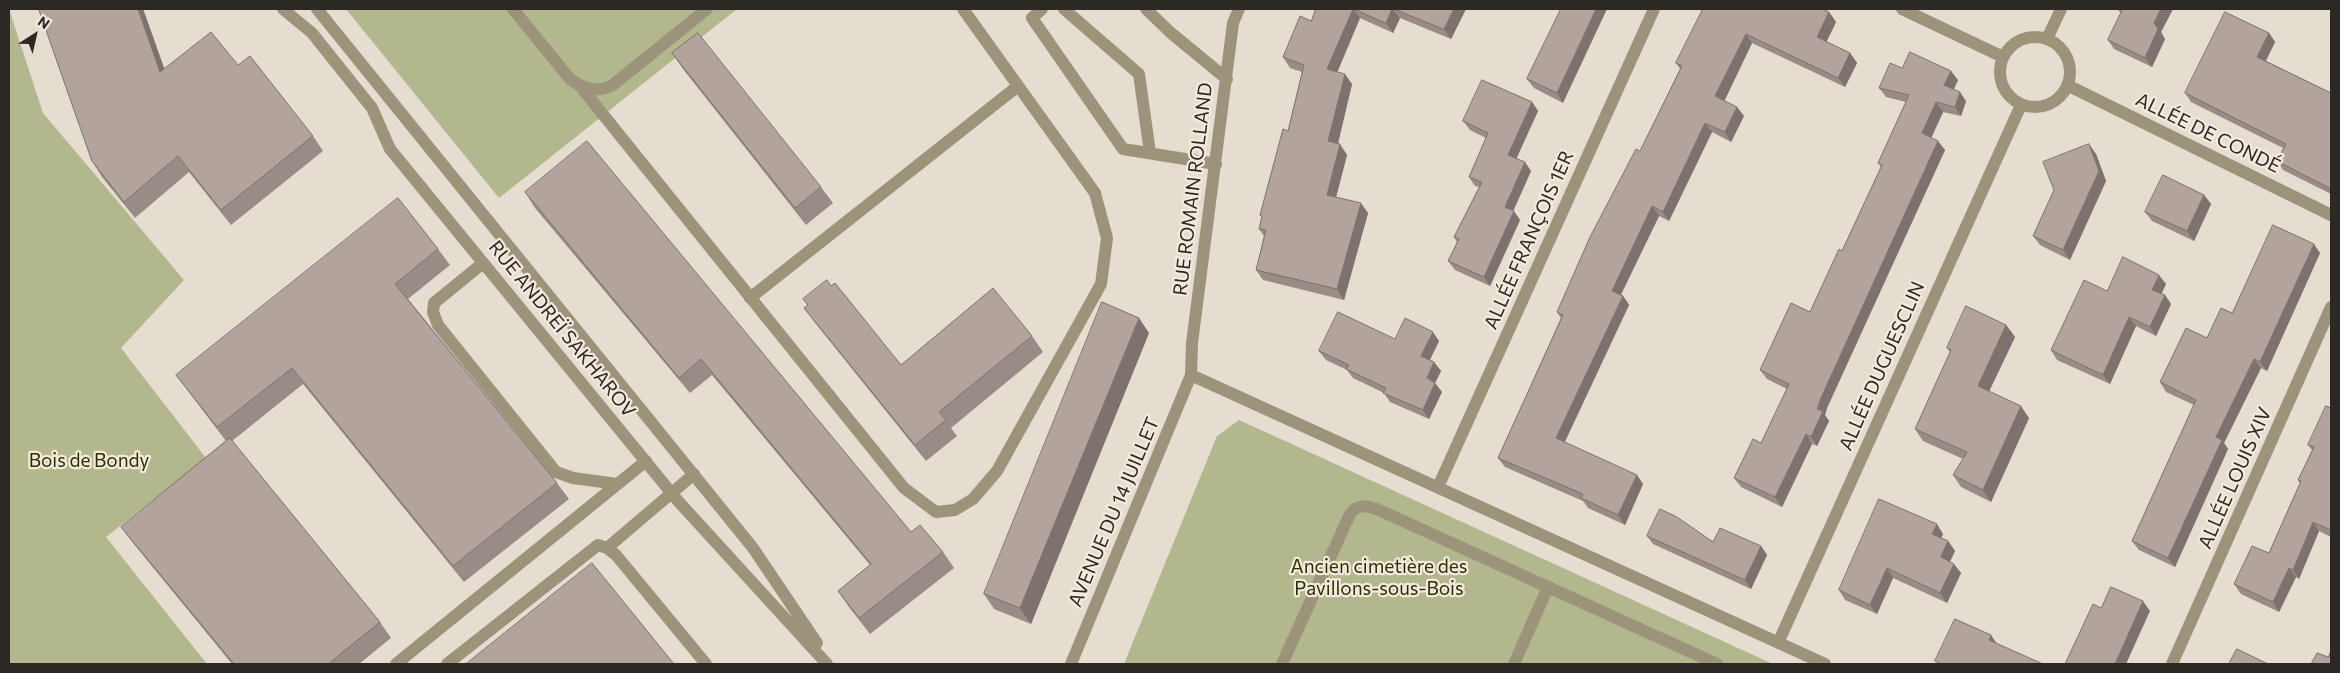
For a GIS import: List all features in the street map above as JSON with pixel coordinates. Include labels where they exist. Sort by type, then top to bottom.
[{"type":"street","name":"RUE ANDREÏ SAKHAROV","points":[[283,9],[312,33],[366,100],[372,108],[390,149],[672,493],[829,664]]},
{"type":"street","name":"RUE ANDREÏ SAKHAROV","points":[[317,9],[753,548],[829,664]]},
{"type":"street","points":[[513,9],[570,78],[580,86],[904,488],[936,512],[955,510],[973,499],[997,471],[1101,284],[1107,238],[1095,193],[963,9]]},
{"type":"street","points":[[580,86],[590,90],[605,89],[707,9]]},
{"type":"street","points":[[1042,9],[1032,18],[1123,148],[1216,164]]},
{"type":"street","points":[[1064,9],[1139,74],[1150,153]]},
{"type":"street","points":[[1146,9],[1171,33],[1226,79]]},
{"type":"street","name":"RUE ROMAIN ROLLAND","points":[[1191,374],[1192,343],[1233,23],[1239,9]]},
{"type":"street","name":"ALLÉE FRANÇOIS 1ER","points":[[1438,487],[1654,9]]},
{"type":"street","points":[[1902,9],[2003,57]]},
{"type":"street","points":[[2047,39],[2061,9]]},
{"type":"street","points":[[2037,37],[2047,39],[2057,44],[2069,63],[2070,74],[2067,85],[2053,102],[2043,106],[2021,104],[2004,90],[2000,80],[2000,68],[2003,57],[2009,49],[2022,40],[2037,37]]},
{"type":"street","name":"ALLÉE DE CONDÉ","points":[[2067,85],[2331,215]]},
{"type":"street","points":[[750,298],[1018,86]]},
{"type":"street","name":"ALLÉE DUGUESCLIN","points":[[1778,643],[2021,104]]},
{"type":"street","points":[[483,263],[434,303],[434,312],[438,325],[556,472],[573,478],[617,484]]},
{"type":"street","name":"ALLÉE LOUIS XIV","points":[[2172,664],[2331,307]]},
{"type":"street","points":[[1191,374],[1825,664]]},
{"type":"street","name":"AVENUE DU 14 JUILLET","points":[[1071,664],[1191,374]]},
{"type":"street","points":[[396,664],[646,461]]},
{"type":"street","points":[[607,548],[694,474]]},
{"type":"street","points":[[1282,664],[1350,514],[1358,507],[1365,505],[1717,664]]},
{"type":"street","points":[[447,664],[593,547],[598,545],[607,548],[626,566],[706,664]]},
{"type":"street","points":[[1514,664],[1548,587]]},
{"type":"green space","name":"Bois de Bondy","points":[[9,9],[43,113],[184,280],[121,348],[206,458],[106,537],[207,664],[9,664]]},
{"type":"green space","points":[[346,9],[737,9],[499,198]]},
{"type":"green space","name":"Ancien cimetière des Pavillons-sous-Bois","points":[[1239,420],[1773,664],[1124,664],[1217,436]]},
{"type":"building","points":[[39,9],[138,9],[160,72],[211,32],[238,65],[250,56],[313,136],[221,210],[178,156],[124,202],[92,161]]},
{"type":"building","points":[[1316,9],[1353,9],[1327,69],[1345,74],[1328,141],[1340,144],[1327,195],[1361,203],[1337,289],[1256,270],[1266,230],[1259,229],[1262,216],[1260,215],[1283,129],[1288,131],[1304,65],[1283,57],[1300,16],[1311,21]]},
{"type":"building","points":[[1354,9],[1392,9],[1386,23]]},
{"type":"building","points":[[1394,9],[1454,9],[1444,29]]},
{"type":"building","points":[[1561,9],[1596,9],[1557,93],[1527,79]]},
{"type":"building","points":[[1703,9],[1822,9],[1829,12],[1817,37],[1850,53],[1838,78],[1746,34],[1715,96],[1737,107],[1725,132],[1705,123],[1663,212],[1652,206],[1612,291],[1623,296],[1556,438],[1637,475],[1618,515],[1581,498],[1583,494],[1498,458],[1563,315],[1557,312],[1590,237],[1636,149],[1640,151],[1682,66],[1676,63]]},
{"type":"building","points":[[2123,9],[2161,9],[2154,23],[2158,29],[2145,58],[2108,40]]},
{"type":"building","points":[[2225,12],[2269,33],[2257,57],[2331,93],[2331,189],[2277,161],[2286,144],[2185,93]]},
{"type":"building","points":[[698,33],[821,187],[795,208],[672,53]]},
{"type":"building","points":[[1910,52],[1951,71],[1944,85],[1960,92],[1955,107],[1936,102],[1922,133],[1938,141],[1821,398],[1817,409],[1823,411],[1811,437],[1806,434],[1775,497],[1734,478],[1753,439],[1761,443],[1789,384],[1760,370],[1791,303],[1810,312],[1839,249],[1842,251],[1882,165],[1878,163],[1909,95],[1879,88],[1890,63],[1902,68]]},
{"type":"building","points":[[1482,80],[1532,102],[1508,155],[1525,162],[1505,207],[1514,211],[1484,277],[1448,261],[1459,239],[1454,237],[1482,182],[1469,177],[1488,133],[1463,121]]},
{"type":"building","points":[[587,141],[911,532],[920,525],[943,552],[859,618],[838,591],[871,564],[701,359],[679,378],[525,192]]},
{"type":"building","points":[[2089,144],[2099,171],[2063,250],[2033,236],[2054,190],[2043,162]]},
{"type":"building","points":[[2163,175],[2204,195],[2187,231],[2145,212]]},
{"type":"building","points":[[398,198],[438,249],[395,284],[557,483],[453,566],[292,368],[217,427],[176,375]]},
{"type":"building","points":[[2273,225],[2314,244],[2260,362],[2254,359],[2216,437],[2222,440],[2168,558],[2132,541],[2196,400],[2160,382],[2186,328],[2207,338],[2221,308],[2232,313]]},
{"type":"building","points":[[2123,257],[2159,275],[2152,290],[2165,295],[2150,327],[2129,317],[2103,375],[2051,350],[2084,280],[2107,291]]},
{"type":"building","points":[[827,280],[831,286],[835,283],[901,365],[993,288],[1032,336],[939,412],[946,420],[915,445],[804,308],[808,305],[803,299]]},
{"type":"building","points":[[1102,302],[1139,318],[1020,608],[984,594]]},
{"type":"building","points":[[1966,306],[2006,325],[1978,386],[2021,406],[1983,490],[1953,475],[1967,452],[1915,429],[1951,350],[1947,348]]},
{"type":"building","points":[[1338,312],[1395,339],[1405,318],[1433,332],[1421,356],[1434,362],[1427,378],[1435,383],[1423,410],[1383,393],[1386,388],[1346,369],[1349,365],[1319,351]]},
{"type":"building","points":[[2326,406],[2331,408],[2331,530],[2313,522],[2293,570],[2289,568],[2273,602],[2234,584],[2252,546],[2269,553],[2301,481],[2298,480],[2314,447],[2308,445]]},
{"type":"building","points":[[230,438],[380,622],[328,664],[234,664],[121,527]]},
{"type":"building","points":[[1879,499],[1937,524],[1932,534],[1948,541],[1941,557],[1954,564],[1940,593],[1887,568],[1870,605],[1839,590]]},
{"type":"building","points":[[1660,509],[1677,517],[1713,542],[1720,528],[1761,546],[1745,580],[1647,536]]},
{"type":"building","points":[[592,563],[674,664],[466,664]]},
{"type":"building","points":[[2111,587],[2143,601],[2115,664],[2065,664],[2093,604],[2101,608]]},
{"type":"building","points":[[1955,619],[1991,635],[1989,640],[2043,664],[1941,664],[1935,661]]},
{"type":"building","points":[[2237,649],[2268,664],[2229,664]]},
{"type":"building","points":[[2331,651],[2331,664],[2311,664],[2317,653],[2328,657]]}]
